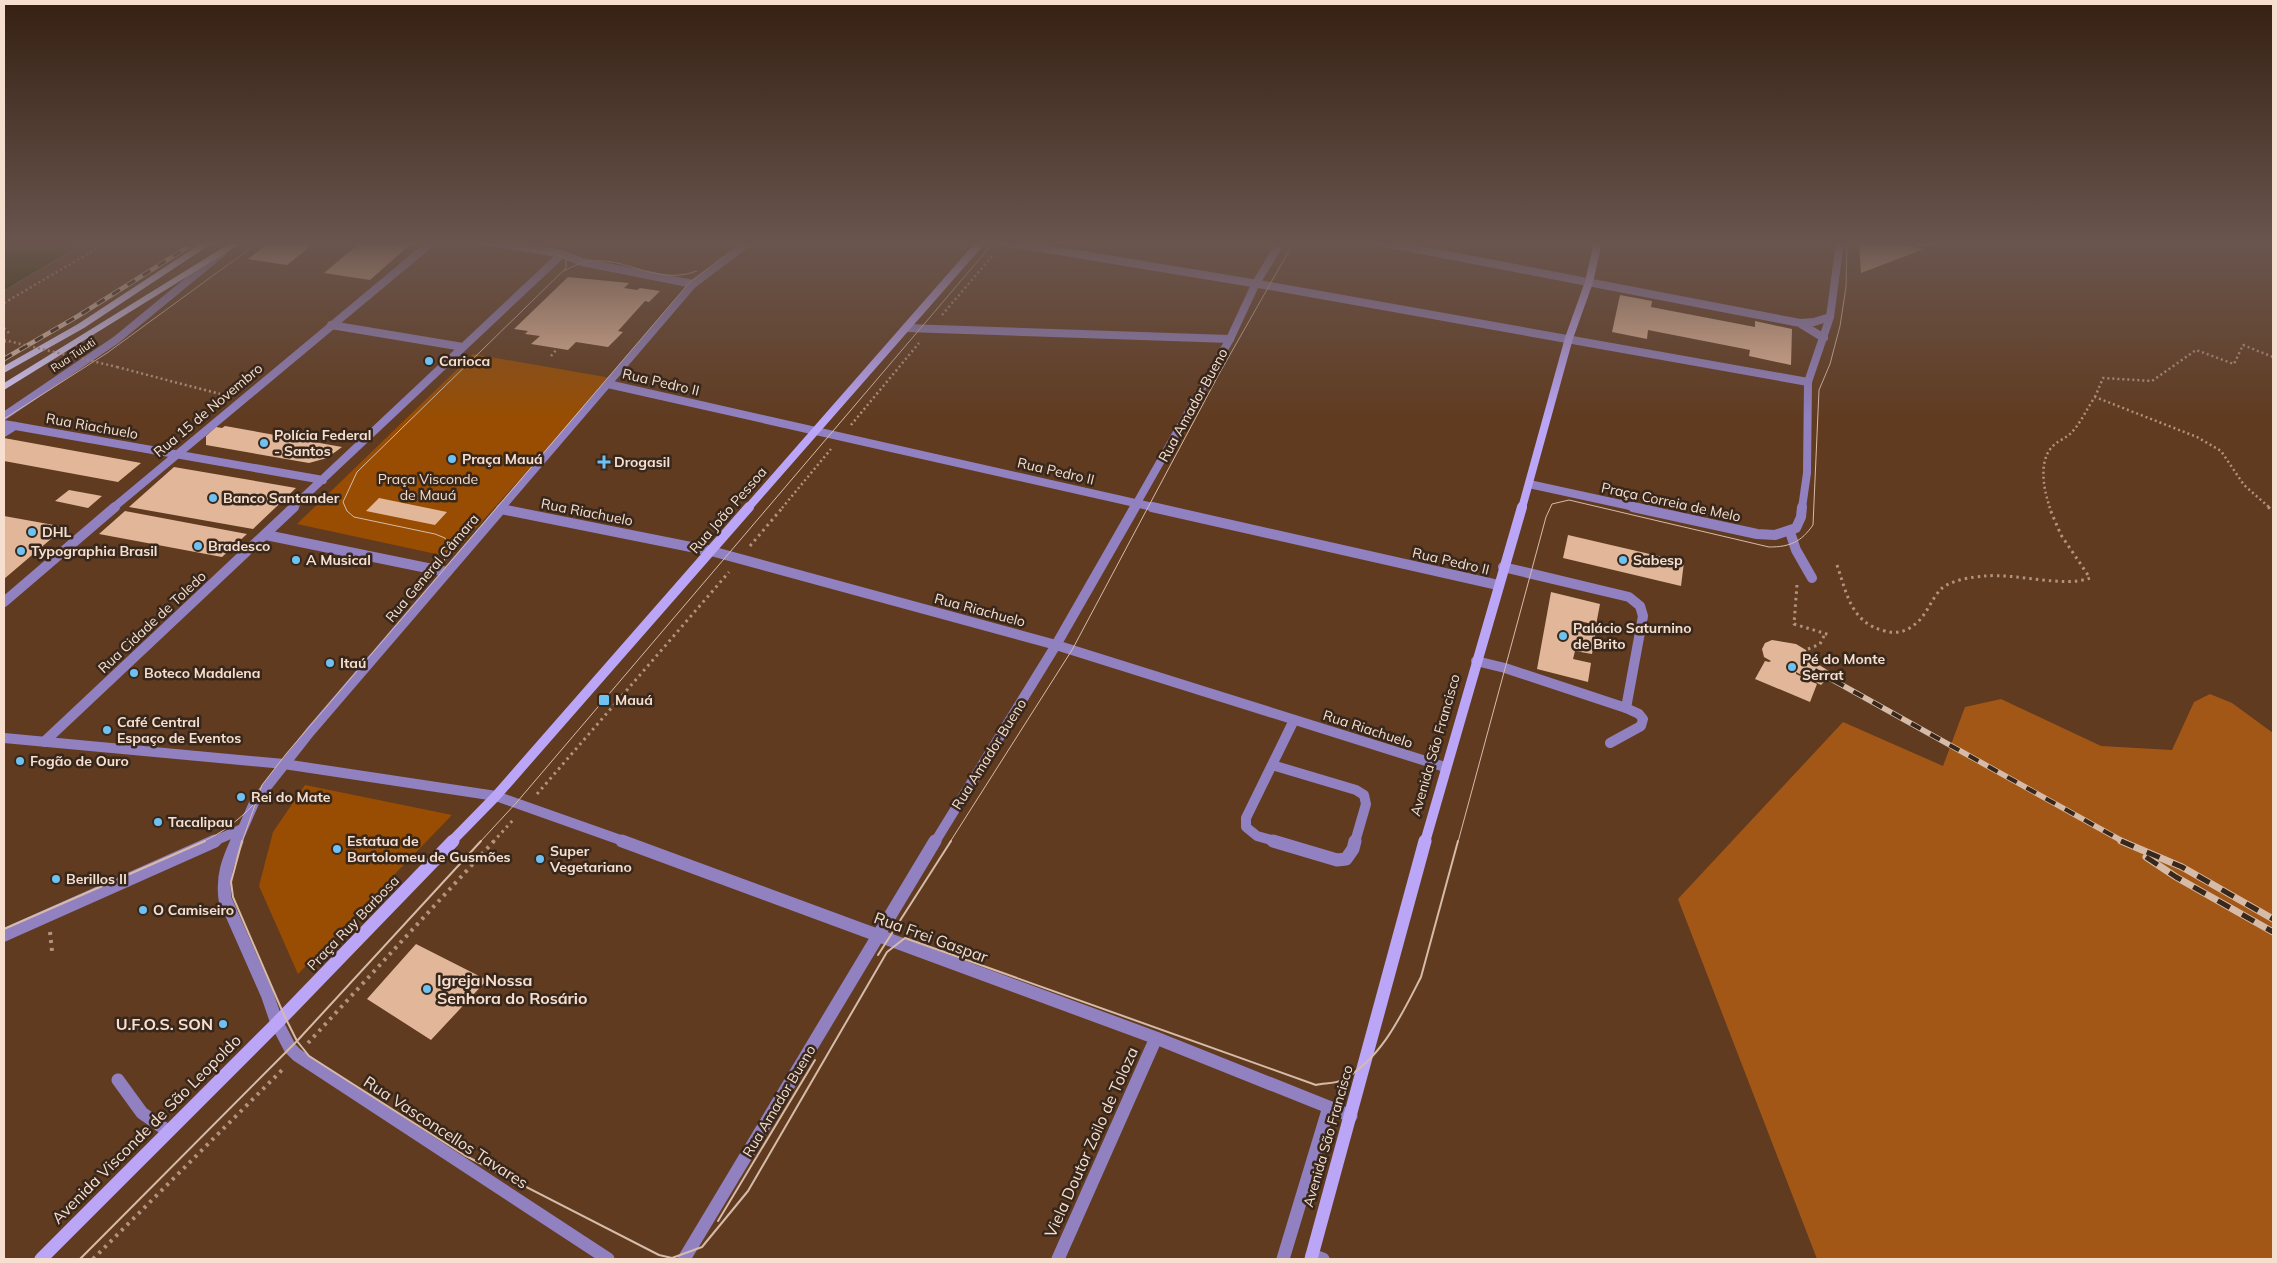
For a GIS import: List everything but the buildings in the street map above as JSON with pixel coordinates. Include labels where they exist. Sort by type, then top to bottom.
[{"type":"main road","points":[[4,370],[81,326],[119,301]]},
{"type":"main road","points":[[4,387],[144,301]]},
{"type":"main road","name":"Rua João Pessoa","points":[[496,796],[929,301]]},
{"type":"main road","name":"Avenida São Francisco","points":[[1315,1258],[1351,1116],[1446,767],[1503,566],[1529,484],[1569,338],[1582,301]]},
{"type":"main road","name":"Praça Ruy Barbosa","points":[[277,1023],[496,796]]},
{"type":"main road","name":"Avenida Visconde de São Leopoldo","points":[[41,1259],[277,1023]]},
{"type":"street","name":"Rua Tuiuti","points":[[4,416],[116,340],[164,301]]},
{"type":"street","name":"Rua 15 de Novembro","points":[[4,602],[175,455],[360,301]]},
{"type":"street","name":"Rua Cidade de Toledo","points":[[44,742],[266,535],[512,301]]},
{"type":"street","name":"Rua General Câmara","points":[[284,764],[679,301]]},
{"type":"street","name":"Rua Amador Bueno","points":[[684,1259],[878,934],[1056,645],[1230,339],[1248,301]]},
{"type":"street","points":[[1358,301],[1808,382]]},
{"type":"street","points":[[1686,301],[1800,323],[1814,322],[1830,317]]},
{"type":"street","points":[[1812,578],[1802,558],[1793,546],[1790,532],[1796,528],[1801,517],[1807,473],[1808,382],[1824,338],[1832,301]]},
{"type":"street","points":[[1800,323],[1824,338]]},
{"type":"street","points":[[330,325],[463,347]]},
{"type":"street","points":[[906,328],[1230,339]]},
{"type":"street","name":"Rua Pedro II","points":[[608,384],[1498,586]]},
{"type":"street","name":"Rua Riachuelo","points":[[4,424],[323,480]]},
{"type":"street","points":[[4,434],[15,426]]},
{"type":"street","name":"Praça Correia de Melo","points":[[1529,484],[1757,534],[1775,536],[1790,532]]},
{"type":"street","name":"Rua Riachuelo","points":[[500,509],[711,551],[1056,645],[1446,767]]},
{"type":"street","points":[[266,535],[446,572]]},
{"type":"street","points":[[1503,566],[1629,597],[1640,606],[1643,616],[1626,708]]},
{"type":"street","points":[[1476,660],[1513,670],[1639,714],[1643,719],[1640,726],[1610,743]]},
{"type":"street","points":[[1272,765],[1356,790],[1364,795],[1366,804],[1353,849],[1346,859],[1337,860],[1257,836],[1246,827],[1246,818],[1294,720]]},
{"type":"street","points":[[4,738],[284,764],[496,796]]},
{"type":"street","points":[[277,1023],[267,994],[225,899],[223,884],[225,869],[254,803],[284,764]]},
{"type":"street","name":"Rua Frei Gaspar","points":[[496,796],[878,934],[1156,1038],[1351,1116]]},
{"type":"street","points":[[4,935],[242,829]]},
{"type":"street","name":"Rua Vasconcellos Tavares","points":[[277,1023],[290,1048],[297,1055],[608,1259]]},
{"type":"street","name":"Viela Doutor Zoilo de Toloza","points":[[1058,1259],[1156,1038]]},
{"type":"street","points":[[118,1080],[142,1113],[168,1131]]},
{"type":"street","name":"Avenida São Francisco","points":[[1283,1259],[1329,1106]]},
{"type":"path","points":[[93,1259],[297,1055],[527,806],[740,559],[954,301]]},
{"type":"path","points":[[4,328],[9,333],[8,336]]},
{"type":"path","points":[[5,341],[241,400]]},
{"type":"path","points":[[1837,565],[1850,603],[1862,620],[1877,629],[1889,632],[1902,632],[1915,625],[1942,588],[1958,581],[1984,576],[2013,576],[2079,582],[2090,578],[2070,553],[2052,514],[2044,492],[2043,467],[2049,450],[2070,433],[2095,397],[2103,378],[2152,381],[2196,350],[2234,364],[2243,345],[2273,356]]},
{"type":"path","points":[[551,356],[557,349]]},
{"type":"path","points":[[2095,397],[2197,438],[2220,451],[2244,485],[2273,510]]},
{"type":"path","points":[[1797,581],[1794,624],[1830,635]]},
{"type":"path","points":[[1808,649],[1820,644],[1825,634]]},
{"type":"green space","name":"Praça Visconde de Mauá","points":[[473,354],[611,378],[450,557],[297,524]]},
{"type":"green space","points":[[305,785],[452,815],[298,974],[259,886],[273,832]]},
{"type":"shaded area","points":[[2210,694],[2232,703],[2273,733],[2273,1259],[1817,1259],[1678,899],[1843,722],[1943,766],[1965,707],[2001,699],[2101,746],[2172,750],[2194,702]]},
{"type":"tram line","points":[[4,419],[107,353],[178,301]]},
{"type":"tram line","points":[[442,567],[449,546],[445,538],[435,534],[354,517],[347,511],[343,502],[357,472],[532,301]]},
{"type":"tram line","points":[[242,842],[262,785],[286,754],[674,301]]},
{"type":"tram line","points":[[480,842],[517,802],[944,301]]},
{"type":"tram line","points":[[950,842],[1072,650],[1219,374],[1261,301]]},
{"type":"tram line","points":[[1458,842],[1546,517],[1552,504],[1569,500],[1769,547],[1789,545],[1804,536],[1813,525],[1819,390],[1830,364],[1840,326],[1844,301]]},
{"type":"tram line","points":[[202,842],[229,826],[253,805]]},
{"type":"tram line","points":[[4,929],[205,841]]},
{"type":"tram line","points":[[242,841],[231,882],[233,897],[297,1041]]},
{"type":"tram line","points":[[297,1041],[481,841]]},
{"type":"tram line","points":[[878,955],[951,841]]},
{"type":"tram line","points":[[297,1041],[309,1056],[464,1155],[659,1255],[672,1258],[702,1247],[748,1191],[887,952],[905,938],[1316,1085],[1333,1083],[1342,1080],[1368,1061],[1389,1035],[1414,991],[1421,977],[1458,841]]},
{"type":"tram line","points":[[80,1259],[297,1041]]},
{"type":"tram line","points":[[718,1221],[815,1060]]},
{"type":"railway","points":[[4,359],[102,301]]},
{"type":"railway","points":[[1815,670],[2124,842]]},
{"type":"railway","points":[[2121,841],[2182,867],[2273,919]]},
{"type":"railway","points":[[2146,857],[2176,877],[2273,932]]},
{"type":"place","name":"Carioca","points":[[429,361]]},
{"type":"place","name":"Polícia Federal - Santos","points":[[264,443]]},
{"type":"place","name":"Praça Mauá","points":[[452,459]]},
{"type":"place","name":"Drogasil","points":[[604,462]]},
{"type":"place","name":"Banco Santander","points":[[213,498]]},
{"type":"place","name":"DHL","points":[[32,532]]},
{"type":"place","name":"Bradesco","points":[[198,546]]},
{"type":"place","name":"Typographia Brasil","points":[[21,551]]},
{"type":"place","name":"A Musical","points":[[296,560]]},
{"type":"place","name":"Sabesp","points":[[1623,560]]},
{"type":"place","name":"Palácio Saturnino de Brito","points":[[1563,636]]},
{"type":"place","name":"Itaú","points":[[330,663]]},
{"type":"place","name":"Pé do Monte Serrat","points":[[1792,667]]},
{"type":"place","name":"Boteco Madalena","points":[[134,673]]},
{"type":"place","name":"Mauá","points":[[604,700]]},
{"type":"place","name":"Café Central Espaço de Eventos","points":[[107,730]]},
{"type":"place","name":"Fogão de Ouro","points":[[20,761]]},
{"type":"place","name":"Rei do Mate","points":[[241,797]]},
{"type":"place","name":"Tacalipau","points":[[158,822]]},
{"type":"place","name":"Estatua de Bartolomeu de Gusmões","points":[[337,849]]},
{"type":"place","name":"Super Vegetariano","points":[[540,859]]},
{"type":"place","name":"Berillos II","points":[[56,879]]},
{"type":"place","name":"O Camiseiro","points":[[143,910]]},
{"type":"place","name":"Igreja Nossa Senhora do Rosário","points":[[427,989]]},
{"type":"place","name":"U.F.O.S. SON","points":[[223,1024]]}]
